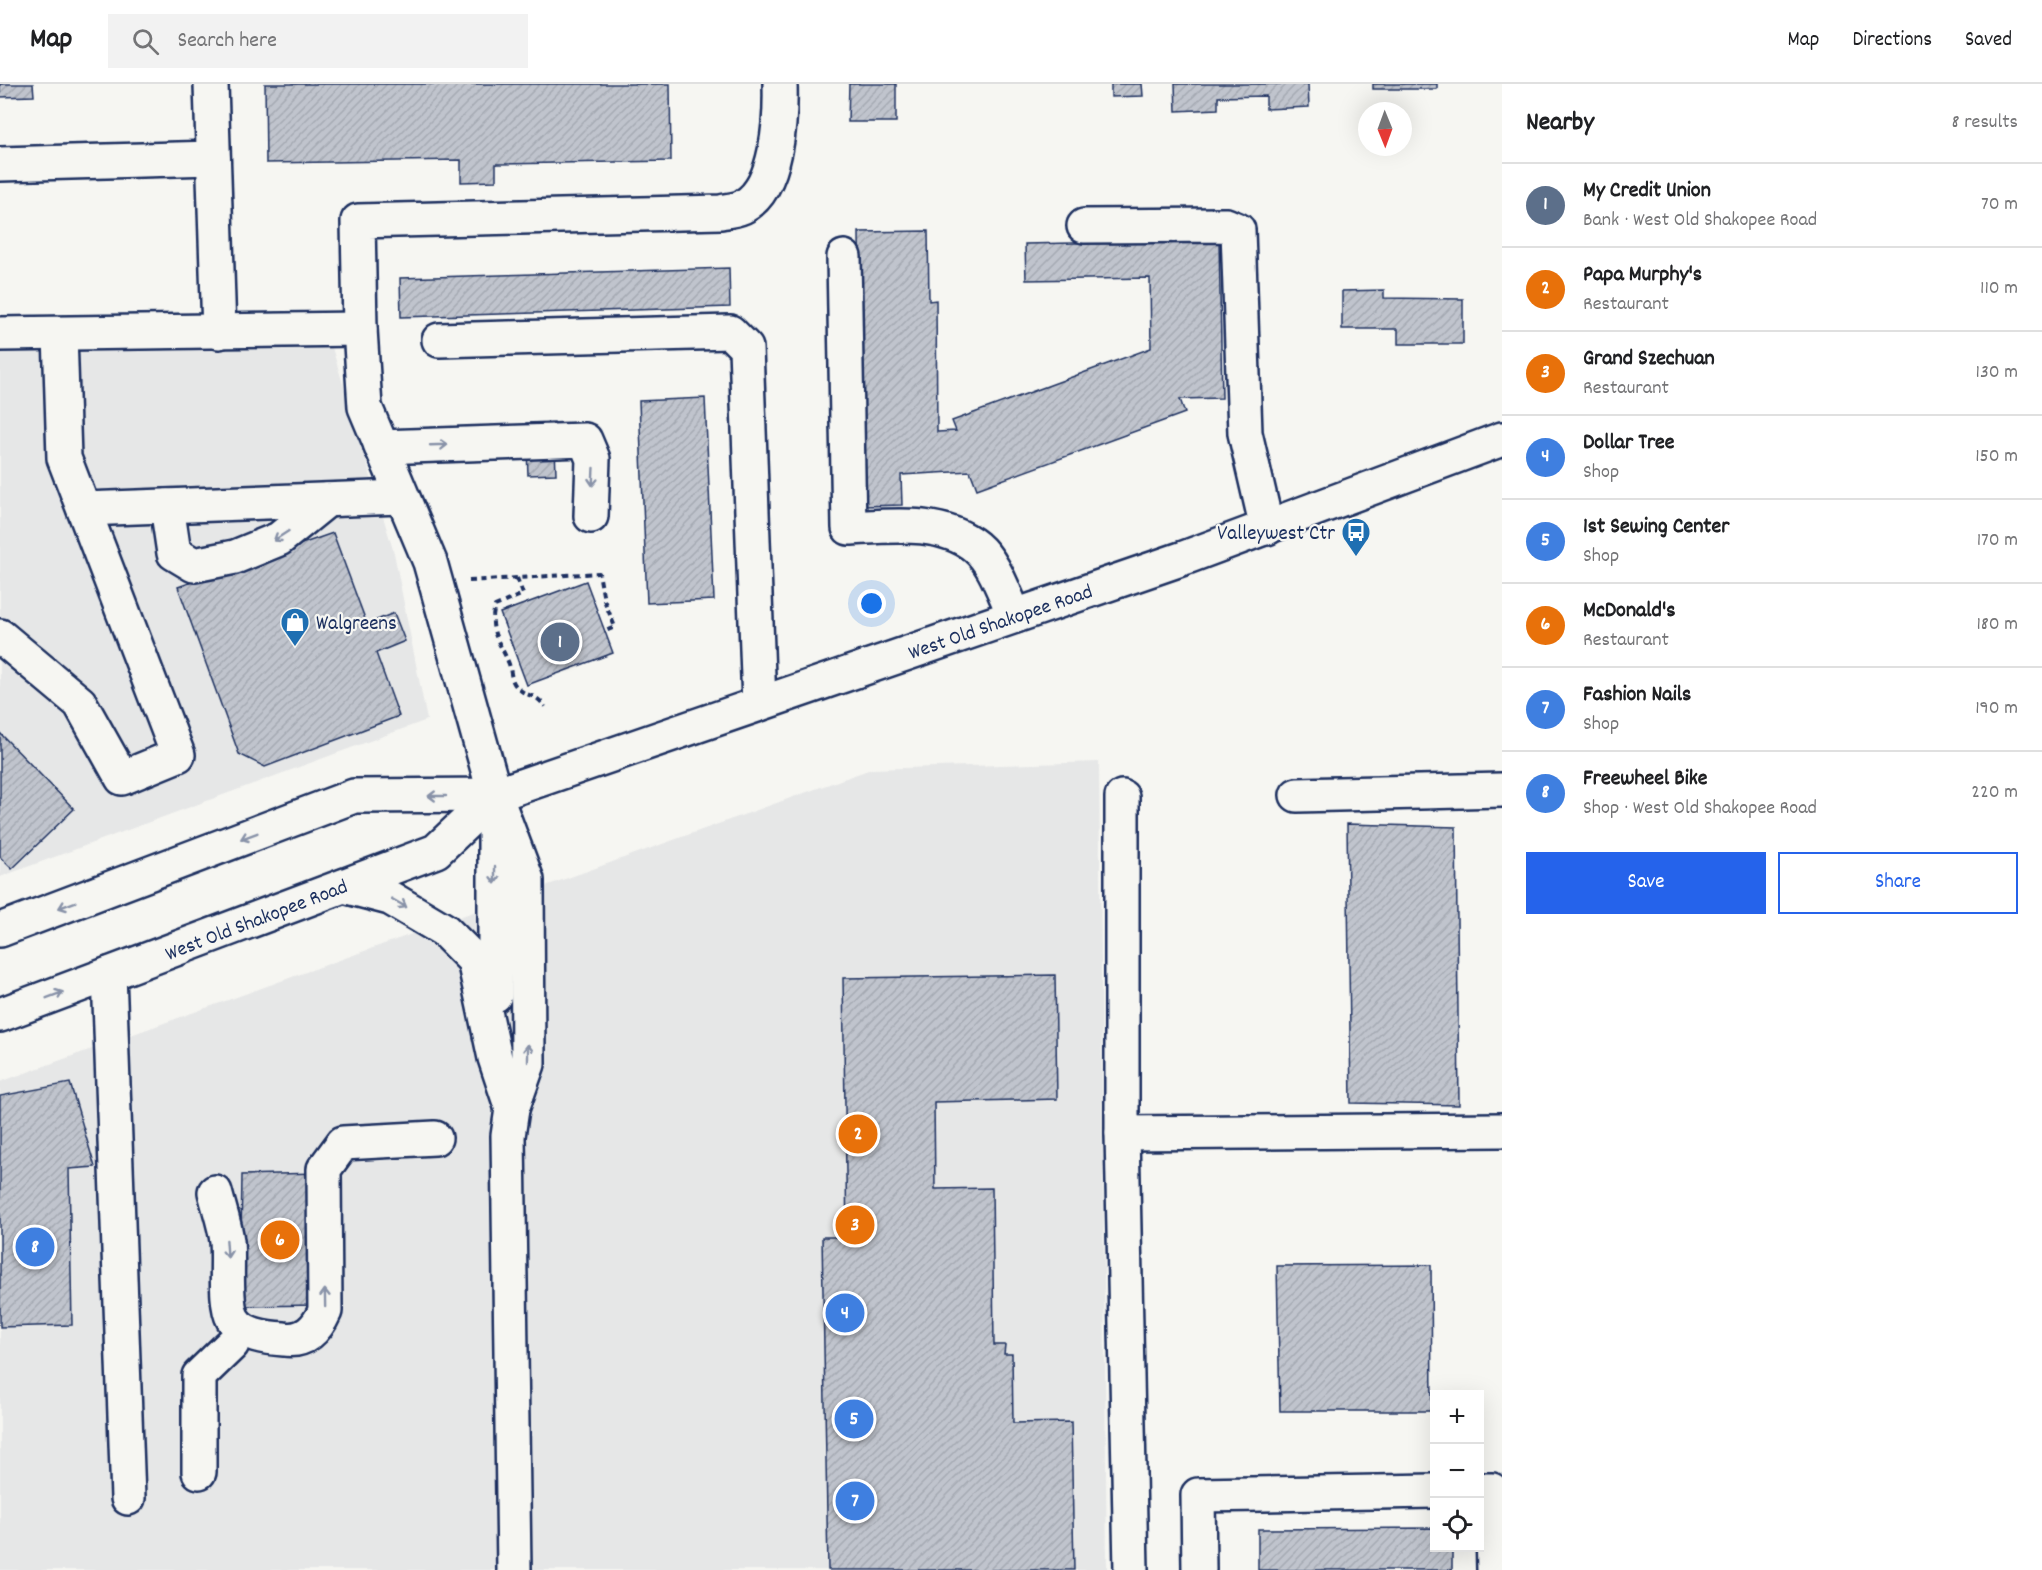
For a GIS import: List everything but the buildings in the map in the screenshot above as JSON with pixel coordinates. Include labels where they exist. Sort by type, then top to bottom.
[{"type":"main road","points":[[211,84],[219,332]]},
{"type":"main road","points":[[514,1570],[508,1136],[512,1109],[528,1064],[528,880],[495,795],[430,562],[365,407],[360,329],[358,221],[721,212],[745,206],[763,186],[772,166],[780,84]]},
{"type":"main road","points":[[0,164],[213,158]]},
{"type":"main road","points":[[1084,226],[1226,225],[1238,230],[1245,433],[1267,528]]},
{"type":"main road","points":[[844,257],[849,528],[897,526],[956,534],[977,548],[990,566],[1015,616]]},
{"type":"main road","points":[[0,334],[360,329]]},
{"type":"main road","points":[[440,340],[730,332],[746,348],[759,704]]},
{"type":"main road","points":[[0,636],[80,704],[122,778],[178,755],[64,458],[60,334]]},
{"type":"main road","name":"West Old Shakopee Road","points":[[4,927],[354,796],[495,795],[1267,528],[1502,439]]},
{"type":"main road","points":[[381,447],[585,440],[593,459],[591,516]]},
{"type":"main road","points":[[84,508],[401,497]]},
{"type":"main road","points":[[167,506],[174,553],[194,565],[235,557],[279,539],[327,500]]},
{"type":"main road","points":[[1297,795],[1502,790]]},
{"type":"main road","points":[[495,795],[495,1058]]},
{"type":"main road","name":"West Old Shakopee Road","points":[[0,1015],[435,851],[495,795]]},
{"type":"main road","points":[[1122,797],[1122,1133],[1131,1570]]},
{"type":"main road","points":[[344,886],[390,898],[444,930],[474,960],[495,1058],[512,1109]]},
{"type":"main road","points":[[109,974],[128,1498]]},
{"type":"main road","points":[[1122,1133],[1502,1130]]},
{"type":"main road","points":[[215,1192],[226,1238],[230,1307],[234,1320],[243,1329],[260,1335],[286,1340],[301,1338],[319,1325],[325,1311],[324,1169],[343,1143],[435,1138]]},
{"type":"main road","points":[[199,1472],[199,1376],[232,1344]]},
{"type":"main road","points":[[1484,1490],[1492,1490],[1494,1570]]},
{"type":"main road","points":[[1198,1570],[1198,1495],[1430,1491]]},
{"type":"path","points":[[436,583],[599,573],[604,600],[615,627],[605,631]]},
{"type":"path","points":[[517,578],[523,594],[495,606],[491,621],[497,642],[509,665],[512,682],[521,691],[538,697],[545,707]]},
{"type":"shaded area","points":[[330,341],[394,553],[427,720],[0,877],[0,350]]},
{"type":"shaded area","points":[[1099,762],[1107,1570],[0,1570],[0,1082],[871,769]]},
{"type":"place","name":"Valleywest Ctr","points":[[1356,558]]},
{"type":"place","name":"My Credit Union","points":[[560,642]]},
{"type":"place","name":"Walgreens","points":[[295,648]]},
{"type":"place","name":"Papa Murphy's","points":[[858,1134]]},
{"type":"place","name":"Grand Szechuan","points":[[855,1225]]},
{"type":"place","name":"McDonald's","points":[[280,1240]]},
{"type":"place","name":"Freewheel Bike","points":[[35,1247]]},
{"type":"place","name":"Dollar Tree","points":[[845,1313]]},
{"type":"place","name":"1st Sewing Center","points":[[854,1419]]},
{"type":"place","name":"Fashion Nails","points":[[855,1501]]}]
